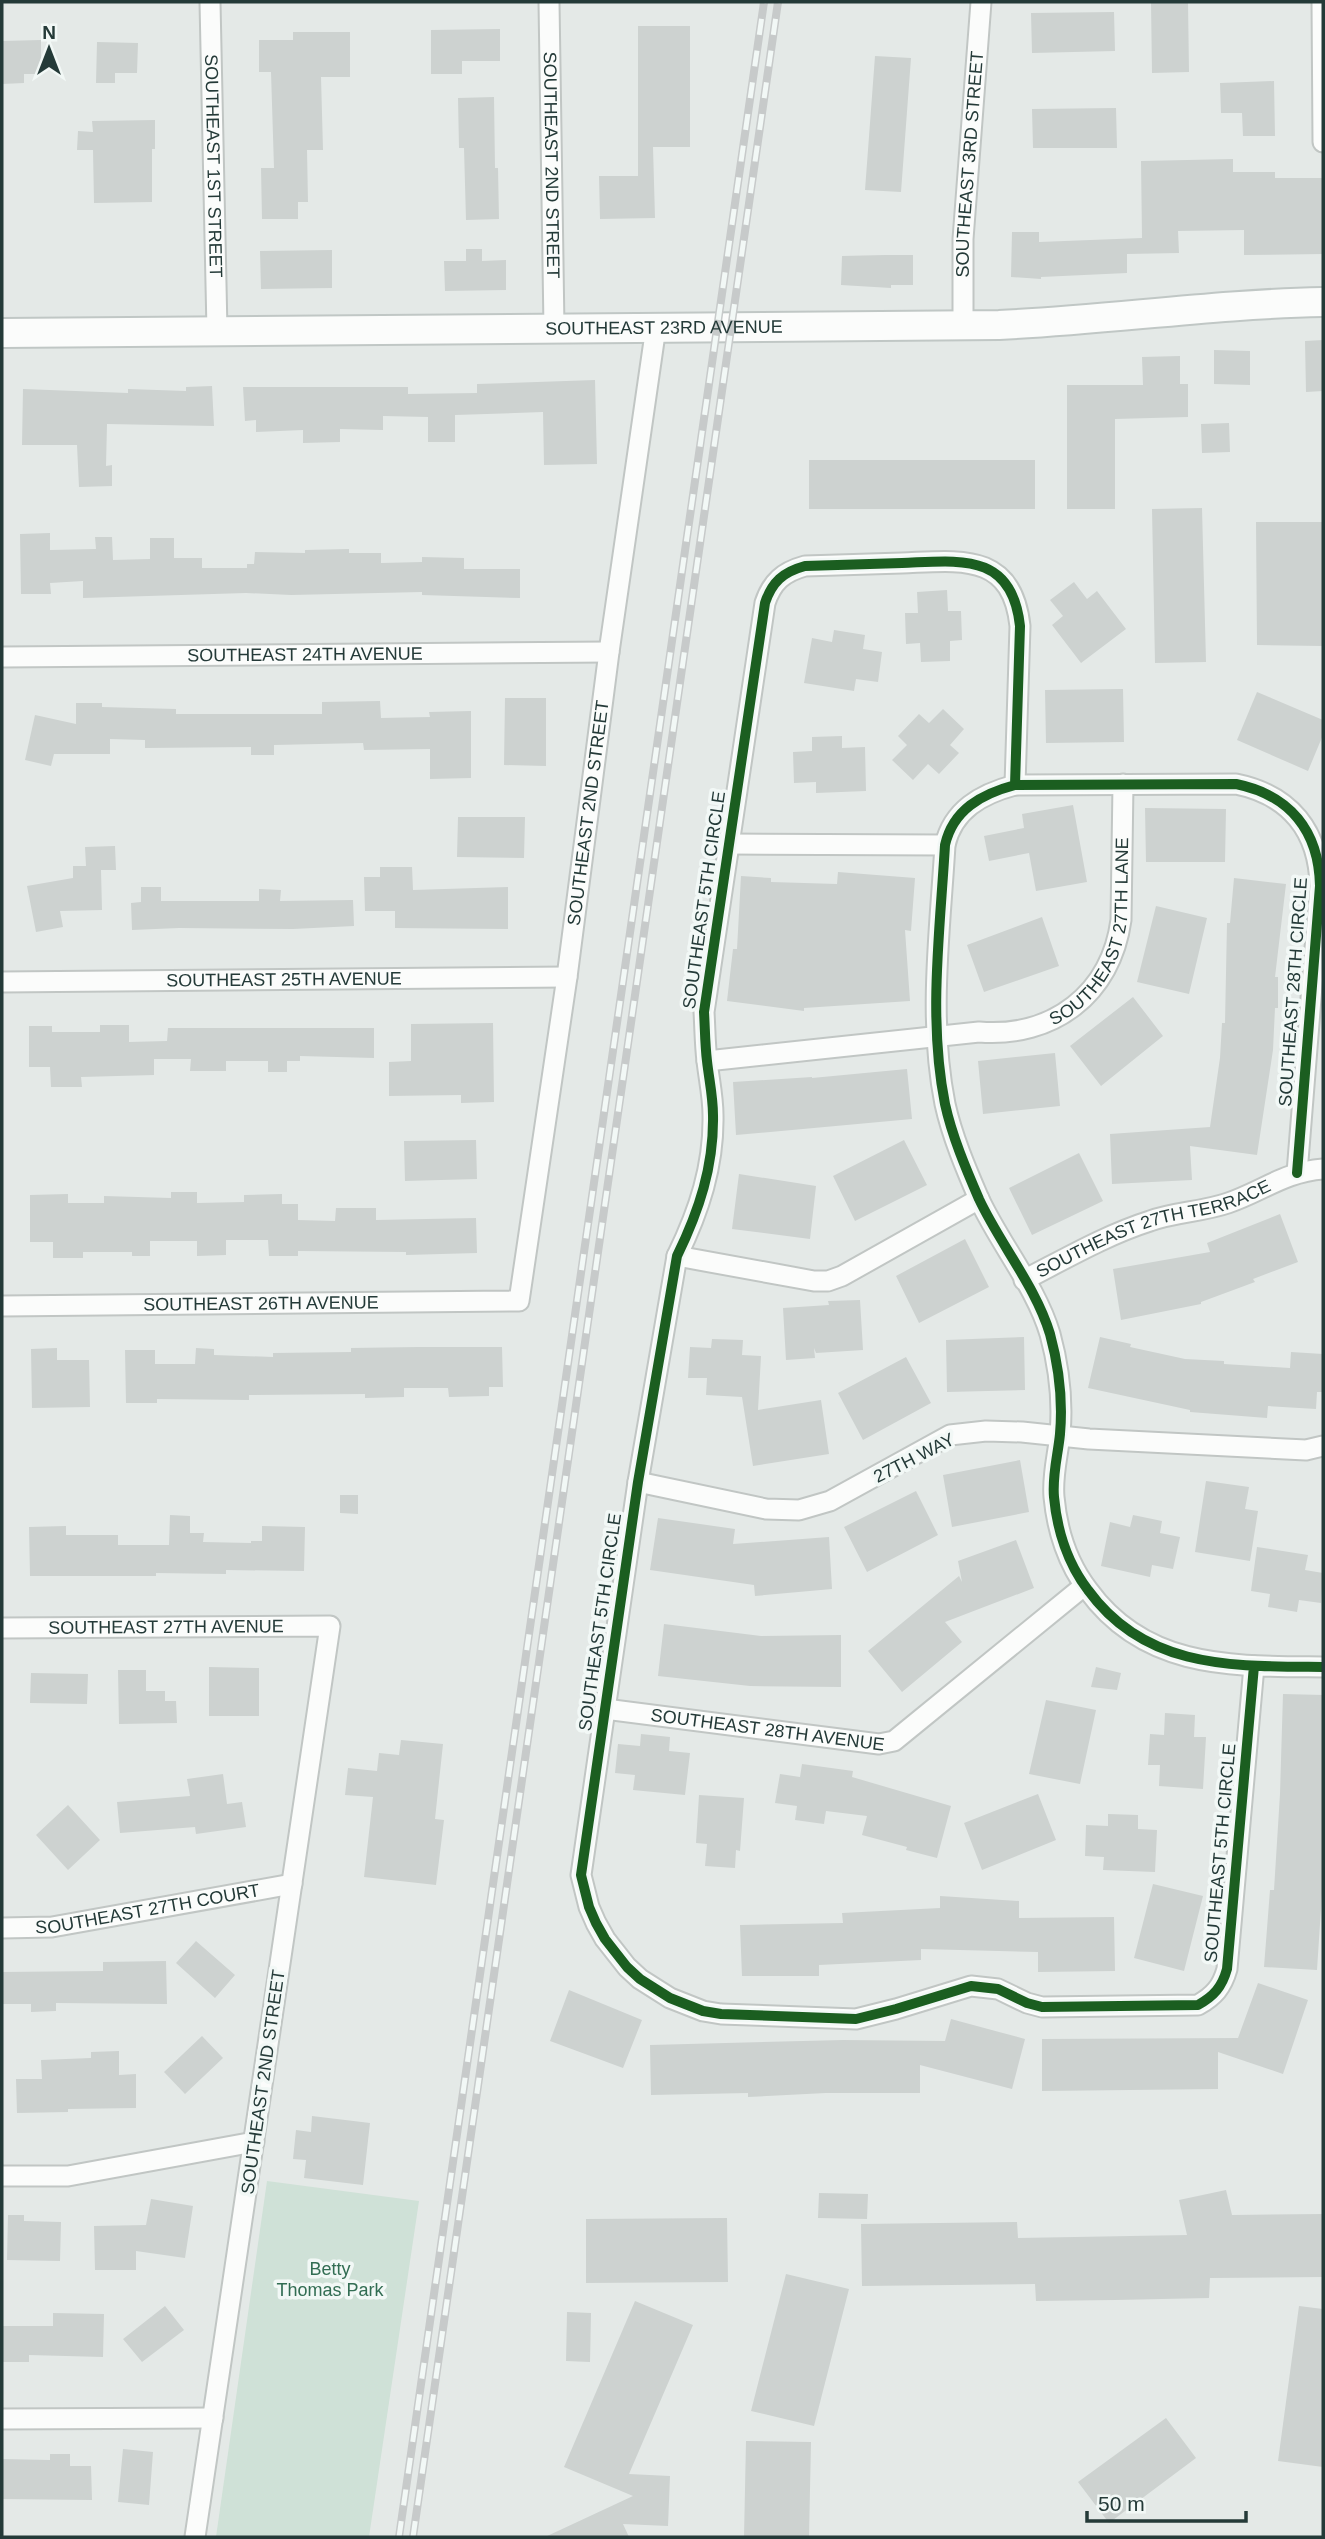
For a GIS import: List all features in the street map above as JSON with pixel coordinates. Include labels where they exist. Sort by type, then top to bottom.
[{"type":"street","name":"SOUTHEAST 1ST STREET","points":[[210,2],[217,331]]},
{"type":"street","name":"SOUTHEAST 2ND STREET","points":[[549,2],[554,328]]},
{"type":"street","name":"SOUTHEAST 3RD STREET","points":[[963,325],[962,239],[981,2]]},
{"type":"street","points":[[1322,2],[1323,142]]},
{"type":"street","name":"SOUTHEAST 23RD AVENUE","points":[[2,333],[963,325],[1060,322],[1194,309],[1323,302]]},
{"type":"street","name":"SOUTHEAST 2ND STREET","points":[[519,1301],[567,977],[609,652],[656,327]]},
{"type":"street","name":"SOUTHEAST 5TH CIRCLE","points":[[1015,785],[1020,626],[1018,610],[1004,583],[993,572],[965,561],[805,566],[791,570],[779,578],[770,589],[765,603],[704,1012],[713,1115],[711,1152],[701,1200],[677,1256],[638,1482],[581,1875],[589,1907],[610,1946],[640,1979],[686,2005],[721,2014],[856,2019],[971,1986],[998,1989],[1042,2007],[1198,2005],[1212,1997],[1222,1984],[1227,1969],[1254,1666]]},
{"type":"street","name":"SOUTHEAST 24TH AVENUE","points":[[2,657],[609,652]]},
{"type":"street","name":"SOUTHEAST 27TH LANE","points":[[707,1061],[937,1036],[1010,1032],[1040,1026],[1068,1011],[1101,979],[1115,951],[1121,920],[1123,784]]},
{"type":"street","name":"SOUTHEAST 28TH CIRCLE","points":[[1297,1173],[1320,886],[1317,854],[1303,824],[1280,801],[1250,787],[1236,784],[1015,785],[993,791],[967,807],[948,831],[945,845],[936,1005],[946,1108],[979,1199],[996,1235],[1036,1300],[1049,1332],[1058,1366],[1062,1400],[1054,1496],[1058,1526],[1068,1555],[1084,1586],[1115,1622],[1140,1640],[1167,1651],[1199,1659],[1254,1666],[1323,1667]]},
{"type":"street","points":[[730,844],[945,845]]},
{"type":"street","name":"SOUTHEAST 25TH AVENUE","points":[[2,982],[567,977]]},
{"type":"street","name":"SOUTHEAST 27TH TERRACE","points":[[1024,1280],[1125,1229],[1154,1219],[1202,1211],[1231,1202],[1276,1180],[1323,1169]]},
{"type":"street","points":[[677,1256],[814,1281],[828,1281],[842,1276],[979,1199]]},
{"type":"street","name":"SOUTHEAST 26TH AVENUE","points":[[2,1306],[519,1301]]},
{"type":"street","name":"27TH WAY","points":[[638,1482],[766,1509],[799,1510],[830,1501],[950,1435],[986,1431],[1306,1450],[1323,1446]]},
{"type":"street","name":"SOUTHEAST 28TH AVENUE","points":[[606,1709],[878,1744],[894,1741],[1084,1586]]},
{"type":"street","name":"SOUTHEAST 2ND STREET","points":[[195,2537],[330,1626]]},
{"type":"street","name":"SOUTHEAST 27TH AVENUE","points":[[2,1628],[330,1626]]},
{"type":"street","name":"SOUTHEAST 27TH COURT","points":[[2,1928],[52,1927],[292,1884]]},
{"type":"street","points":[[2,2176],[68,2176],[254,2142]]},
{"type":"street","points":[[2,2420],[213,2418]]},
{"type":"green space","name":"Betty Thomas Park","points":[[267,2181],[419,2201],[369,2537],[216,2537]]},
{"type":"building","points":[[1151,2],[1188,2],[1189,72],[1152,73]]},
{"type":"building","points":[[1114,12],[1115,51],[1032,53],[1031,13]]},
{"type":"building","points":[[638,26],[690,26],[690,147],[653,147],[655,218],[600,219],[599,176],[638,176]]},
{"type":"building","points":[[500,29],[500,61],[462,61],[462,74],[431,74],[431,30]]},
{"type":"building","points":[[293,32],[350,32],[350,77],[321,77],[323,150],[307,150],[308,202],[298,202],[298,219],[262,219],[261,168],[274,168],[271,72],[259,72],[259,40],[293,40]]},
{"type":"building","points":[[41,40],[41,74],[24,74],[24,83],[2,84],[2,41]]},
{"type":"building","points":[[97,42],[138,43],[137,73],[115,73],[115,83],[96,83]]},
{"type":"building","points":[[875,56],[911,58],[901,192],[865,190]]},
{"type":"building","points":[[1274,81],[1275,136],[1243,136],[1242,113],[1221,113],[1220,83]]},
{"type":"building","points":[[494,97],[499,219],[466,220],[464,148],[459,148],[458,98]]},
{"type":"building","points":[[1116,108],[1117,148],[1033,148],[1032,109]]},
{"type":"building","points":[[155,120],[152,202],[94,203],[93,150],[77,150],[78,131],[93,132],[92,121]]},
{"type":"building","points":[[1233,159],[1233,172],[1275,172],[1275,178],[1323,178],[1323,254],[1244,255],[1244,230],[1178,231],[1179,253],[1127,254],[1127,273],[1041,279],[1011,277],[1012,232],[1039,232],[1039,242],[1142,238],[1141,161]]},
{"type":"building","points":[[466,249],[482,249],[482,261],[506,260],[506,290],[445,291],[444,261],[466,261]]},
{"type":"building","points":[[332,250],[332,288],[261,289],[260,251]]},
{"type":"building","points":[[913,255],[913,285],[891,285],[891,288],[841,285],[842,256]]},
{"type":"building","points":[[1323,340],[1323,391],[1306,392],[1305,341]]},
{"type":"building","points":[[1214,350],[1250,351],[1250,385],[1214,384]]},
{"type":"building","points":[[1180,356],[1180,384],[1188,384],[1188,417],[1115,419],[1115,509],[1067,509],[1067,385],[1143,385],[1142,357]]},
{"type":"building","points":[[595,380],[597,464],[544,465],[543,412],[455,415],[455,442],[428,442],[428,417],[383,416],[383,430],[340,429],[340,442],[303,443],[303,430],[256,432],[256,420],[245,421],[243,387],[408,387],[408,394],[477,393],[477,384]]},
{"type":"building","points":[[212,386],[214,426],[107,424],[106,466],[112,465],[112,486],[79,487],[77,445],[22,445],[23,389],[128,393],[128,389],[186,391],[186,387]]},
{"type":"building","points":[[1229,423],[1230,452],[1202,453],[1201,424]]},
{"type":"building","points":[[809,460],[1035,460],[1035,509],[809,509]]},
{"type":"building","points":[[1202,508],[1206,662],[1155,663],[1152,509]]},
{"type":"building","points":[[1256,522],[1323,522],[1323,646],[1257,645]]},
{"type":"building","points":[[50,533],[50,550],[96,549],[95,537],[112,537],[113,560],[150,559],[150,538],[174,538],[174,558],[202,558],[202,568],[247,568],[247,564],[254,564],[255,552],[305,553],[305,550],[349,549],[349,553],[381,553],[381,563],[422,562],[422,557],[464,558],[464,569],[520,569],[520,598],[422,595],[422,592],[291,595],[246,593],[83,598],[83,581],[50,583],[51,594],[21,594],[20,534]]},
{"type":"building","points":[[1074,582],[1087,599],[1097,591],[1126,629],[1081,663],[1052,625],[1063,616],[1050,600]]},
{"type":"building","points":[[947,590],[948,611],[961,611],[962,640],[950,641],[950,661],[921,662],[920,643],[906,644],[905,613],[918,613],[917,592]]},
{"type":"building","points":[[834,630],[865,635],[863,649],[882,652],[878,682],[856,679],[854,691],[804,683],[812,638],[832,642]]},
{"type":"building","points":[[1123,689],[1124,742],[1046,743],[1045,690]]},
{"type":"building","points":[[1257,692],[1323,720],[1323,735],[1308,771],[1237,740]]},
{"type":"building","points":[[505,698],[546,698],[546,766],[504,765]]},
{"type":"building","points":[[380,701],[381,718],[430,717],[429,712],[471,711],[471,778],[430,779],[430,749],[364,750],[363,743],[274,745],[274,755],[251,755],[251,747],[145,748],[145,740],[110,739],[110,754],[54,754],[51,766],[25,760],[35,715],[76,724],[76,703],[102,703],[102,707],[176,709],[176,714],[322,714],[322,702]]},
{"type":"building","points":[[943,709],[964,729],[950,745],[959,753],[939,774],[928,764],[913,780],[892,760],[907,745],[898,736],[919,714],[929,723]]},
{"type":"building","points":[[842,736],[842,748],[865,747],[866,791],[816,793],[816,782],[794,783],[793,752],[812,751],[812,737]]},
{"type":"building","points":[[1073,805],[1087,882],[1036,891],[1029,853],[989,861],[984,836],[1024,828],[1022,814]]},
{"type":"building","points":[[1145,808],[1226,809],[1225,862],[1146,862]]},
{"type":"building","points":[[458,817],[525,817],[524,858],[457,857]]},
{"type":"building","points":[[115,846],[116,870],[101,870],[102,910],[60,911],[63,927],[36,932],[27,886],[73,878],[73,866],[86,866],[85,847]]},
{"type":"building","points":[[380,867],[412,867],[413,890],[508,887],[508,929],[395,928],[395,911],[365,911],[364,877],[380,877]]},
{"type":"building","points":[[838,872],[915,878],[911,931],[905,930],[910,1001],[804,1008],[804,1011],[727,1001],[733,949],[737,949],[741,876],[771,878],[771,882],[837,884]]},
{"type":"building","points":[[1234,878],[1286,884],[1275,977],[1278,977],[1278,1008],[1275,1008],[1273,1050],[1257,1155],[1190,1146],[1192,1180],[1112,1184],[1110,1134],[1210,1127],[1222,1023],[1225,1023],[1227,923],[1230,923]]},
{"type":"building","points":[[141,887],[161,887],[161,901],[259,901],[259,889],[281,890],[280,901],[353,900],[354,926],[132,930],[131,903],[141,902]]},
{"type":"building","points":[[1156,906],[1207,918],[1189,994],[1137,982]]},
{"type":"building","points":[[1042,917],[1059,966],[984,992],[967,945]]},
{"type":"building","points":[[1133,997],[1163,1036],[1101,1086],[1070,1046]]},
{"type":"building","points":[[493,1023],[494,1102],[461,1103],[461,1095],[389,1096],[389,1062],[411,1061],[411,1024]]},
{"type":"building","points":[[100,1025],[129,1025],[129,1042],[167,1041],[168,1028],[374,1028],[374,1058],[300,1056],[300,1061],[287,1061],[287,1072],[268,1072],[268,1061],[226,1061],[226,1071],[190,1071],[191,1059],[154,1059],[154,1075],[81,1077],[82,1087],[51,1087],[50,1067],[29,1067],[29,1026],[52,1026],[52,1032],[100,1032]]},
{"type":"building","points":[[1055,1053],[1060,1106],[983,1114],[978,1061]]},
{"type":"building","points":[[907,1069],[912,1119],[736,1135],[733,1082]]},
{"type":"building","points":[[476,1140],[477,1179],[405,1181],[404,1141]]},
{"type":"building","points":[[904,1140],[927,1185],[855,1221],[833,1176]]},
{"type":"building","points":[[1079,1153],[1103,1201],[1032,1235],[1009,1188]]},
{"type":"building","points":[[739,1174],[816,1186],[810,1239],[732,1229]]},
{"type":"building","points":[[171,1192],[197,1192],[197,1203],[244,1202],[244,1195],[282,1194],[282,1204],[298,1204],[298,1220],[335,1221],[336,1208],[376,1208],[376,1220],[476,1218],[477,1253],[406,1255],[406,1252],[298,1251],[298,1256],[269,1256],[268,1240],[226,1240],[226,1255],[197,1256],[197,1241],[150,1241],[150,1256],[132,1256],[132,1252],[83,1252],[83,1258],[53,1258],[53,1242],[30,1242],[30,1195],[68,1194],[68,1203],[104,1203],[104,1196],[171,1198]]},
{"type":"building","points":[[1280,1214],[1298,1262],[1253,1279],[1255,1282],[1201,1304],[1121,1320],[1113,1269],[1210,1252],[1207,1243]]},
{"type":"building","points":[[965,1239],[989,1287],[919,1323],[896,1276]]},
{"type":"building","points":[[860,1300],[863,1350],[816,1353],[814,1348],[815,1358],[786,1360],[783,1308],[829,1305],[828,1301]]},
{"type":"building","points":[[1024,1337],[1025,1390],[947,1392],[946,1340]]},
{"type":"building","points":[[1100,1337],[1131,1344],[1130,1347],[1185,1359],[1224,1361],[1224,1364],[1290,1368],[1291,1352],[1323,1354],[1323,1392],[1317,1392],[1316,1409],[1268,1406],[1267,1418],[1190,1412],[1088,1388]]},
{"type":"building","points":[[712,1339],[743,1340],[742,1355],[761,1356],[758,1410],[821,1400],[829,1454],[753,1466],[742,1397],[706,1395],[707,1378],[688,1378],[690,1347],[711,1348]]},
{"type":"building","points":[[502,1347],[503,1387],[489,1387],[489,1396],[449,1397],[448,1388],[404,1388],[404,1397],[365,1398],[365,1394],[249,1395],[249,1400],[157,1399],[157,1403],[126,1403],[125,1350],[155,1350],[155,1364],[195,1364],[196,1348],[214,1349],[214,1355],[273,1357],[273,1353],[351,1352],[351,1348]]},
{"type":"building","points":[[57,1348],[57,1360],[89,1360],[90,1407],[32,1408],[31,1349]]},
{"type":"building","points":[[906,1357],[931,1403],[863,1440],[838,1393]]},
{"type":"building","points":[[1020,1460],[1029,1512],[952,1527],[943,1475]]},
{"type":"building","points":[[1206,1481],[1249,1487],[1245,1509],[1258,1511],[1250,1561],[1195,1552]]},
{"type":"building","points":[[916,1491],[938,1535],[867,1572],[844,1527]]},
{"type":"building","points":[[340,1495],[358,1495],[358,1514],[340,1513]]},
{"type":"building","points":[[170,1515],[190,1516],[190,1533],[204,1533],[203,1542],[251,1543],[262,1541],[262,1526],[305,1527],[304,1571],[226,1570],[226,1574],[30,1576],[29,1527],[66,1526],[66,1535],[118,1535],[118,1545],[169,1545]]},
{"type":"building","points":[[1133,1515],[1162,1521],[1160,1533],[1180,1537],[1173,1569],[1152,1565],[1150,1577],[1101,1566],[1110,1522],[1130,1527]]},
{"type":"building","points":[[658,1518],[735,1529],[733,1544],[829,1537],[832,1589],[755,1596],[754,1585],[650,1570]]},
{"type":"building","points":[[1016,1540],[1034,1588],[945,1622],[962,1642],[902,1692],[868,1651],[959,1576],[962,1582],[958,1561]]},
{"type":"building","points":[[1257,1547],[1308,1555],[1305,1570],[1323,1573],[1321,1603],[1299,1600],[1297,1612],[1268,1607],[1270,1594],[1251,1591]]},
{"type":"building","points":[[664,1624],[761,1636],[841,1635],[841,1687],[750,1686],[658,1676]]},
{"type":"building","points":[[209,1667],[259,1668],[259,1716],[209,1716]]},
{"type":"building","points":[[1096,1667],[1121,1673],[1117,1690],[1091,1687]]},
{"type":"building","points":[[118,1670],[146,1670],[146,1691],[165,1691],[165,1701],[176,1701],[177,1723],[119,1724]]},
{"type":"building","points":[[31,1673],[88,1674],[87,1704],[30,1703]]},
{"type":"building","points":[[1283,1694],[1323,1695],[1323,1878],[1317,1970],[1264,1967],[1270,1890],[1274,1890]]},
{"type":"building","points":[[1046,1700],[1096,1710],[1080,1784],[1029,1774]]},
{"type":"building","points":[[1165,1713],[1195,1715],[1194,1737],[1206,1737],[1203,1789],[1159,1786],[1160,1765],[1148,1765],[1150,1734],[1164,1735]]},
{"type":"building","points":[[641,1734],[670,1737],[669,1751],[690,1753],[685,1795],[633,1790],[635,1775],[615,1773],[618,1744],[640,1746]]},
{"type":"building","points":[[401,1740],[443,1744],[435,1819],[444,1820],[436,1885],[364,1877],[373,1797],[345,1795],[348,1768],[377,1771],[379,1753],[399,1755]]},
{"type":"building","points":[[802,1764],[853,1771],[852,1777],[951,1806],[937,1858],[862,1835],[867,1816],[826,1811],[824,1824],[795,1820],[797,1806],[775,1803],[780,1774],[800,1777]]},
{"type":"building","points":[[223,1774],[227,1804],[242,1802],[246,1827],[196,1834],[195,1827],[120,1833],[117,1802],[190,1796],[187,1779]]},
{"type":"building","points":[[1038,1794],[1056,1840],[982,1870],[964,1823]]},
{"type":"building","points":[[699,1795],[744,1798],[740,1851],[736,1850],[735,1868],[705,1866],[707,1844],[696,1843]]},
{"type":"building","points":[[68,1805],[100,1840],[68,1870],[36,1835]]},
{"type":"building","points":[[1108,1814],[1138,1815],[1138,1829],[1157,1830],[1155,1872],[1103,1870],[1104,1857],[1085,1856],[1086,1825],[1108,1826]]},
{"type":"building","points":[[1153,1884],[1203,1896],[1184,1971],[1134,1958]]},
{"type":"building","points":[[940,1896],[1019,1901],[1019,1918],[1114,1917],[1115,1971],[1038,1972],[1038,1952],[921,1949],[921,1960],[819,1965],[819,1976],[742,1976],[740,1925],[843,1923],[842,1913],[940,1908]]},
{"type":"building","points":[[196,1941],[235,1975],[215,1998],[176,1963]]},
{"type":"building","points":[[166,1961],[167,2004],[56,2003],[56,2011],[31,2012],[31,2004],[2,2004],[2,1972],[103,1971],[103,1962]]},
{"type":"building","points":[[1258,1983],[1308,2000],[1283,2074],[1218,2052],[1218,2089],[1042,2091],[1042,2039],[1238,2038]]},
{"type":"building","points":[[569,1990],[642,2020],[623,2068],[550,2041]]},
{"type":"building","points":[[951,2019],[1025,2039],[1012,2089],[920,2065],[920,2093],[826,2093],[748,2097],[748,2093],[651,2095],[650,2045],[843,2040],[945,2041]]},
{"type":"building","points":[[202,2036],[223,2058],[185,2094],[164,2072]]},
{"type":"building","points":[[119,2051],[119,2075],[136,2074],[136,2108],[17,2113],[16,2079],[42,2079],[41,2060],[91,2058],[91,2052]]},
{"type":"building","points":[[312,2116],[370,2123],[363,2185],[304,2178],[306,2160],[293,2159],[296,2130],[311,2132]]},
{"type":"building","points":[[1226,2190],[1232,2215],[1323,2214],[1323,2277],[1210,2278],[1209,2298],[1115,2300],[1036,2301],[1035,2284],[862,2286],[861,2224],[1017,2222],[1018,2238],[1187,2235],[1179,2200]]},
{"type":"building","points":[[819,2193],[868,2194],[867,2219],[818,2218]]},
{"type":"building","points":[[151,2199],[193,2206],[185,2258],[136,2251],[136,2270],[95,2270],[94,2226],[146,2225]]},
{"type":"building","points":[[8,2215],[24,2215],[24,2221],[61,2222],[60,2261],[7,2260]]},
{"type":"building","points":[[727,2218],[728,2282],[586,2283],[586,2219]]},
{"type":"building","points":[[786,2274],[849,2289],[814,2426],[751,2411]]},
{"type":"building","points":[[635,2301],[693,2325],[629,2474],[670,2476],[668,2526],[623,2524],[629,2537],[545,2537],[633,2496],[564,2467]]},
{"type":"building","points":[[165,2306],[184,2330],[142,2362],[123,2339]]},
{"type":"building","points":[[1299,2306],[1323,2309],[1323,2467],[1278,2461]]},
{"type":"building","points":[[567,2312],[591,2313],[590,2362],[566,2361]]},
{"type":"building","points":[[53,2313],[104,2314],[103,2357],[29,2355],[29,2362],[2,2362],[2,2326],[53,2326]]},
{"type":"building","points":[[1166,2418],[1196,2458],[1109,2523],[1078,2482]]},
{"type":"building","points":[[746,2441],[811,2442],[809,2537],[744,2537]]},
{"type":"building","points":[[123,2449],[153,2452],[149,2505],[118,2502]]},
{"type":"building","points":[[50,2454],[70,2454],[70,2466],[91,2466],[92,2500],[2,2499],[2,2459],[50,2460]]},
{"type":"railway","points":[[399,2537],[764,2]]},
{"type":"railway","points":[[413,2537],[778,2]]},
{"type":"cycle path","points":[[1015,785],[1020,626],[1015,602],[1006,584],[994,573],[979,566],[943,561],[805,566],[790,571],[775,584],[765,603],[704,1012],[713,1108],[711,1152],[704,1188],[677,1256],[638,1482],[581,1875],[589,1907],[605,1939],[640,1979],[670,1998],[703,2011],[721,2014],[856,2019],[971,1986],[998,1989],[1042,2007],[1198,2005],[1217,1990],[1227,1969],[1254,1666]]},
{"type":"cycle path","points":[[1297,1173],[1320,886],[1314,848],[1298,818],[1272,797],[1236,784],[1015,785],[991,793],[970,805],[955,822],[945,845],[936,1007],[940,1072],[948,1116],[969,1176],[988,1216],[1036,1299],[1050,1334],[1061,1396],[1054,1497],[1069,1558],[1088,1590],[1111,1616],[1137,1636],[1164,1649],[1225,1663],[1323,1667]]}]
